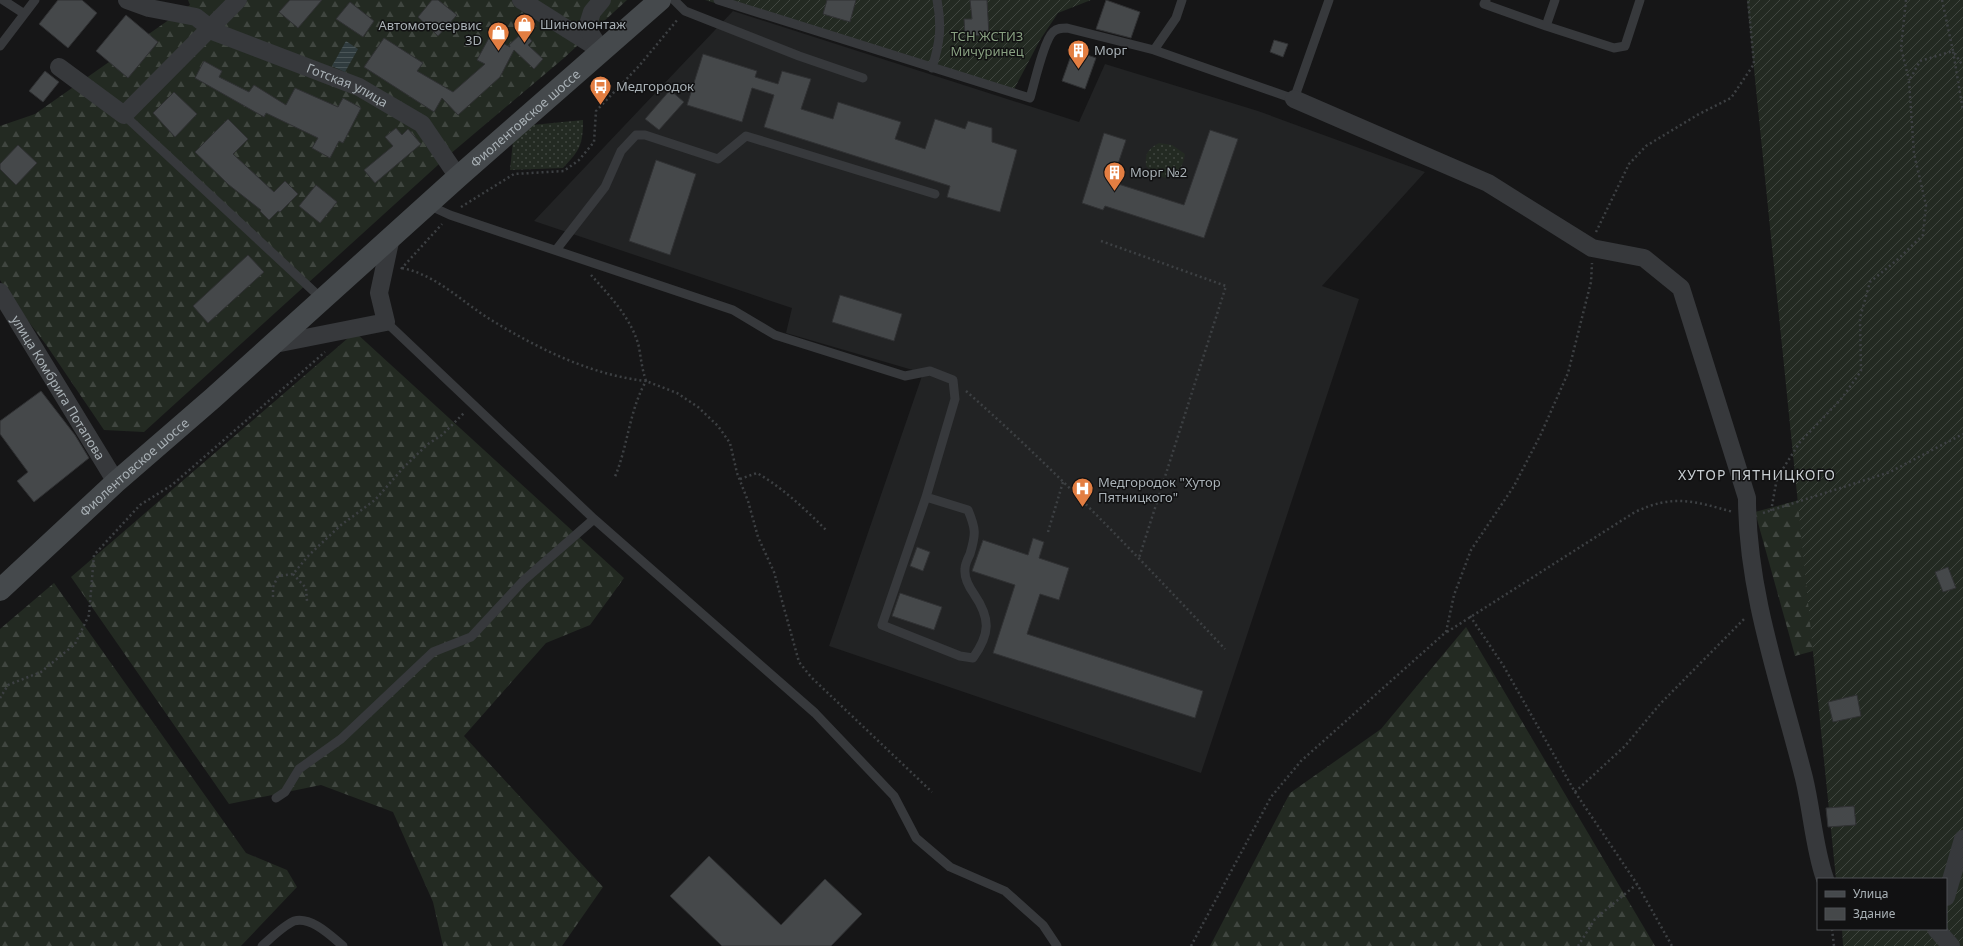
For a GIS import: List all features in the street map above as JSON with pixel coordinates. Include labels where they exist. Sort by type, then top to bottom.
[{"type":"main road","name":"Фиолентовское шоссе","points":[[0,590],[116,482],[213,398],[458,176],[660,0]]},
{"type":"street","name":"Готская улица","points":[[127,0],[149,8],[196,17],[211,29],[230,38],[359,87],[422,124],[458,176]]},
{"type":"street","points":[[59,67],[124,115],[211,29],[238,0]]},
{"type":"street","points":[[521,0],[602,51]]},
{"type":"street","points":[[602,0],[592,12],[587,28],[602,51]]},
{"type":"street","points":[[1294,99],[1488,183],[1592,248],[1644,258],[1681,288],[1747,498],[1747,516],[1757,602],[1804,780],[1825,878]]},
{"type":"street","points":[[270,345],[386,322],[379,293],[391,237]]},
{"type":"street","name":"улица Комбрига Потапова","points":[[0,292],[116,482]]},
{"type":"street","points":[[1947,894],[1963,839]]},
{"type":"street","points":[[1937,930],[1951,946]]},
{"type":"lane","points":[[3,0],[23,13]]},
{"type":"lane","points":[[0,46],[34,0]]},
{"type":"lane","points":[[674,0],[685,11],[799,56],[863,78]]},
{"type":"lane","points":[[718,0],[1030,98],[1046,42],[1052,33],[1059,28],[1067,28],[1154,50],[1294,99],[1329,0]]},
{"type":"lane","points":[[932,68],[940,41],[941,26],[937,0]]},
{"type":"lane","points":[[1154,50],[1176,18],[1182,0]]},
{"type":"lane","points":[[1486,0],[1484,4],[1614,48],[1624,46],[1640,0]]},
{"type":"lane","points":[[1546,26],[1555,0]]},
{"type":"lane","points":[[124,115],[322,299]]},
{"type":"lane","points":[[556,250],[605,187],[621,152],[636,135],[646,135],[718,159],[746,136],[935,194]]},
{"type":"lane","points":[[430,202],[437,209],[450,215],[733,310],[775,335],[905,376],[930,371],[953,380],[955,399],[926,497],[882,625],[960,656],[973,658],[983,643],[987,622],[979,601],[968,584],[964,569],[972,546],[975,527],[968,510],[926,497]]},
{"type":"lane","points":[[386,322],[594,519],[815,713],[894,796],[916,838],[950,867],[1005,891],[1043,925],[1057,946]]},
{"type":"lane","points":[[276,798],[285,792],[299,770],[341,739],[433,652],[471,637],[524,580],[594,519]]},
{"type":"lane","points":[[262,946],[283,928],[295,921],[307,922],[325,931],[343,946]]},
{"type":"path","points":[[1446,632],[1454,595],[1471,550],[1514,486],[1540,436],[1568,373],[1591,282],[1592,248],[1596,229],[1629,164],[1646,146],[1700,114],[1731,98],[1754,64],[1748,0]]},
{"type":"path","points":[[1771,511],[1777,478],[1800,442],[1842,398],[1861,371],[1860,318],[1870,282],[1897,260],[1923,235],[1926,205],[1914,154],[1909,81],[1901,48],[1906,0]]},
{"type":"path","points":[[1942,0],[1953,51],[1963,111]]},
{"type":"path","points":[[1909,81],[1920,61],[1953,51]]},
{"type":"path","points":[[1953,51],[1963,66]]},
{"type":"path","points":[[1102,241],[1226,286],[1139,558]]},
{"type":"path","points":[[575,257],[617,304],[630,326],[639,347],[640,365],[646,381],[637,397],[621,463],[614,479]]},
{"type":"path","points":[[401,268],[416,271],[436,280],[487,317],[525,340],[578,364],[646,381],[677,393],[698,407],[718,426],[730,443],[758,537],[774,572],[799,662],[810,678],[932,792]]},
{"type":"path","points":[[953,380],[998,419],[1063,482],[1139,558],[1225,649]]},
{"type":"path","points":[[273,597],[273,587],[278,576],[293,574],[309,555],[341,525],[375,500],[409,462],[428,444],[442,435],[472,404]]},
{"type":"path","points":[[1191,946],[1271,797],[1284,781],[1302,761],[1446,632],[1470,616],[1635,512],[1654,503],[1682,500],[1747,516],[1771,511],[1890,472],[1963,434]]},
{"type":"path","points":[[740,479],[757,473],[769,480],[800,504],[827,531]]},
{"type":"path","points":[[1048,532],[1063,482]]},
{"type":"path","points":[[293,574],[306,588],[307,602]]},
{"type":"path","points":[[1575,792],[1625,746],[1660,704],[1745,619],[1757,602]]},
{"type":"path","points":[[1470,616],[1503,664],[1575,792],[1637,884],[1672,946]]},
{"type":"path","points":[[1578,946],[1595,919],[1637,884]]},
{"type":"path","points":[[1832,930],[1834,946]]},
{"type":"shaded area","name":"Медгородок \"Хутор Пятницкого\"","points":[[733,11],[1079,122],[1105,64],[1258,111],[1425,172],[1322,286],[1359,299],[1201,773],[829,646],[923,373],[786,333],[792,308],[534,221]]},
{"type":"shaded area","points":[[346,41],[358,49],[345,72],[332,66]]},
{"type":"green space","points":[[188,0],[627,0],[564,58],[449,155],[144,432],[104,430],[47,346],[12,300],[0,280],[0,126],[35,114],[190,5]]},
{"type":"green space","name":"ТСН ЖСТИЗ Мичуринец","points":[[705,0],[1091,0],[1058,13],[1040,40],[1011,95]]},
{"type":"green space","points":[[1747,0],[1963,0],[1963,946],[1843,946],[1842,930],[1947,930],[1947,878],[1836,878]]},
{"type":"green space","points":[[583,120],[582,136],[579,147],[563,168],[510,170],[513,141],[522,126]]},
{"type":"green space","points":[[1159,143],[1172,145],[1185,154],[1183,163],[1177,172],[1165,178],[1154,173],[1146,166],[1148,152],[1152,147]]},
{"type":"green space","points":[[355,332],[624,578],[590,625],[546,643],[464,736],[603,887],[562,946],[443,946],[433,902],[393,812],[321,785],[229,804],[71,577]]},
{"type":"green space","points":[[1895,474],[1886,631],[1795,656],[1755,512]]},
{"type":"green space","points":[[54,583],[246,853],[287,870],[297,887],[241,946],[0,946],[0,629]]},
{"type":"green space","points":[[1466,627],[1655,946],[1210,946],[1290,793],[1381,729]]},
{"type":"building","points":[[58,0],[82,0],[97,13],[68,48],[39,24]]},
{"type":"building","points":[[290,0],[322,0],[298,28],[279,12]]},
{"type":"building","points":[[432,0],[438,0],[457,15],[438,36],[418,17]]},
{"type":"building","points":[[827,0],[856,0],[850,22],[823,14]]},
{"type":"building","points":[[970,0],[987,0],[989,35],[965,36],[964,19],[972,19]]},
{"type":"building","points":[[1106,0],[1140,12],[1131,38],[1096,29]]},
{"type":"building","points":[[350,2],[374,21],[363,37],[336,19]]},
{"type":"building","points":[[126,15],[158,42],[128,78],[96,51]]},
{"type":"building","points":[[524,31],[532,41],[528,45],[543,59],[534,69],[514,50],[500,77],[458,115],[442,98],[434,112],[364,67],[384,38],[423,63],[417,71],[453,92],[485,64],[477,60],[490,36],[510,47],[509,45]]},
{"type":"building","points":[[1274,40],[1288,44],[1283,57],[1270,52]]},
{"type":"building","name":"Морг","points":[[1073,50],[1096,58],[1085,89],[1062,81]]},
{"type":"building","points":[[703,54],[757,71],[755,77],[778,84],[782,71],[811,79],[801,109],[833,119],[838,102],[901,122],[895,139],[925,149],[935,119],[965,129],[968,121],[992,128],[992,142],[1017,150],[1000,212],[947,197],[950,186],[764,127],[774,95],[752,88],[742,122],[687,105]]},
{"type":"building","points":[[204,61],[222,71],[219,77],[249,92],[254,85],[286,105],[295,88],[338,107],[343,98],[361,108],[343,143],[339,141],[330,158],[312,148],[318,138],[266,113],[264,117],[195,78]]},
{"type":"building","points":[[45,71],[59,82],[43,102],[29,91]]},
{"type":"building","points":[[670,90],[684,102],[659,130],[645,119]]},
{"type":"building","points":[[174,92],[197,114],[175,137],[153,113]]},
{"type":"building","points":[[228,119],[248,139],[233,154],[274,192],[285,181],[298,194],[280,212],[278,211],[269,220],[260,211],[261,210],[229,185],[195,152]]},
{"type":"building","points":[[396,128],[402,135],[408,129],[421,144],[375,183],[364,170],[393,146],[385,137]]},
{"type":"building","name":"Морг №2","points":[[1210,130],[1238,139],[1204,238],[1105,206],[1103,210],[1082,203],[1104,133],[1126,140],[1112,182],[1184,205]]},
{"type":"building","points":[[18,145],[37,163],[16,185],[0,169],[0,164]]},
{"type":"building","points":[[656,160],[696,174],[670,255],[629,241]]},
{"type":"building","points":[[316,185],[337,202],[320,223],[299,206]]},
{"type":"building","points":[[248,255],[264,272],[208,323],[193,306]]},
{"type":"building","points":[[840,295],[902,314],[894,341],[832,322]]},
{"type":"building","points":[[41,391],[75,435],[89,458],[34,502],[17,481],[28,472],[0,434],[0,421]]},
{"type":"building","points":[[1033,538],[1044,542],[1039,558],[1069,568],[1059,600],[1040,594],[1027,634],[1203,691],[1195,718],[993,653],[1015,585],[972,571],[983,540],[1028,555]]},
{"type":"building","points":[[917,547],[930,552],[923,571],[910,566]]},
{"type":"building","points":[[1948,567],[1956,588],[1943,592],[1935,572]]},
{"type":"building","points":[[900,593],[942,607],[934,630],[892,616]]},
{"type":"building","points":[[1857,695],[1861,716],[1833,722],[1828,702]]},
{"type":"building","points":[[1854,806],[1856,825],[1828,827],[1826,808]]},
{"type":"building","points":[[709,856],[781,925],[825,879],[862,914],[831,946],[722,946],[670,896]]},
{"type":"place","name":"Шиномонтаж","points":[[525,44]]},
{"type":"place","name":"Автомотосервис 3D","points":[[498,52]]},
{"type":"place","name":"Морг","points":[[1079,70]]},
{"type":"place","name":"Медгородок","points":[[601,106]]},
{"type":"place","name":"Морг №2","points":[[1115,192]]},
{"type":"place","name":"Медгородок \"Хутор Пятницкого\"","points":[[1083,508]]},
{"type":"district","name":"ХУТОР ПЯТНИЦКОГО","points":[[1757,474]]}]
